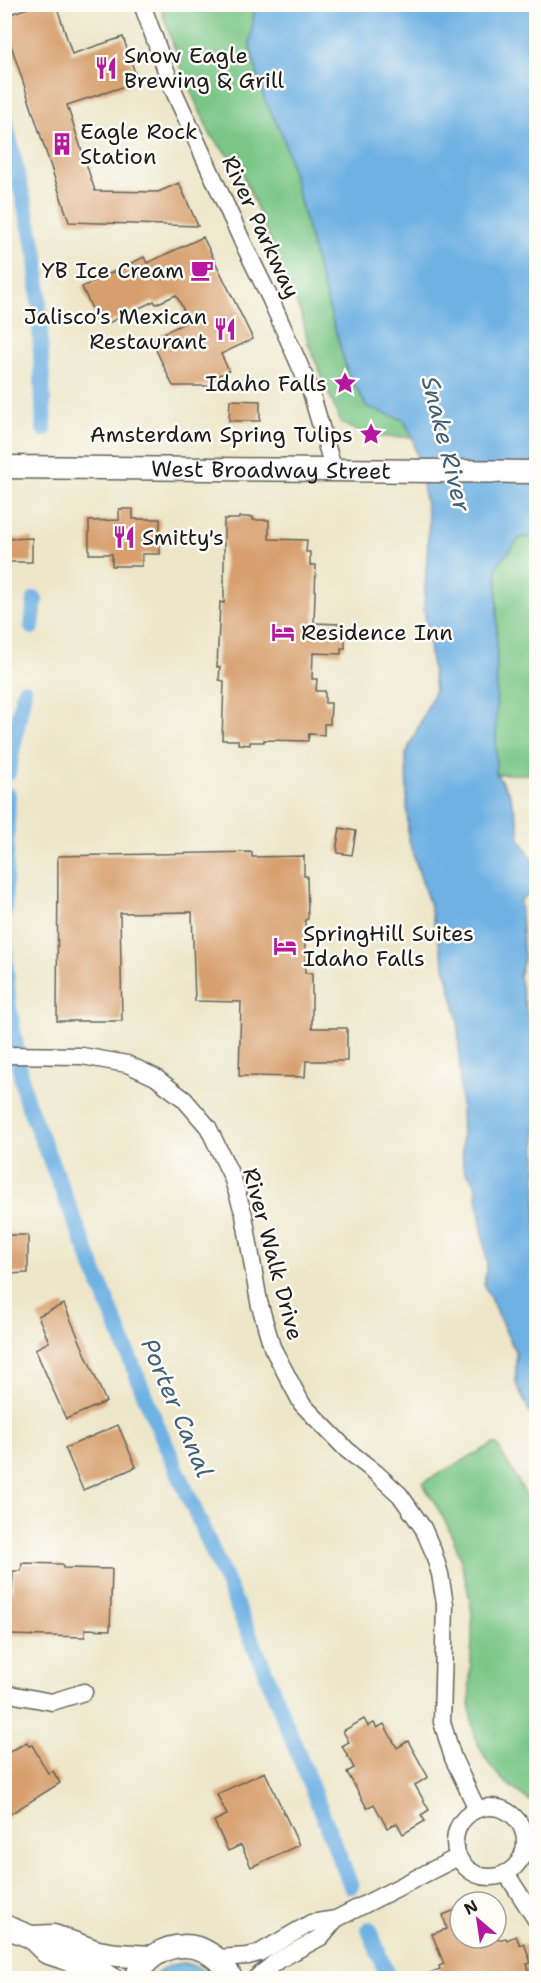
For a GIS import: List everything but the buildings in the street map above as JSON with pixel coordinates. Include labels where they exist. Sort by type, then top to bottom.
[{"type":"main road","name":"West Broadway Street","points":[[4,467],[537,472]]},
{"type":"main road","points":[[4,1926],[31,1936],[54,1936],[98,1952],[151,1957]]},
{"type":"main road","points":[[31,1936],[46,1952],[95,1968],[111,1978]]},
{"type":"main road","points":[[135,1978],[140,1968],[151,1957],[166,1948],[184,1946],[202,1949],[217,1958],[231,1978]]},
{"type":"street","name":"River Parkway","points":[[142,4],[172,87],[310,389],[334,471]]},
{"type":"street","name":"River Walk Drive","points":[[4,1055],[82,1056],[127,1064],[155,1077],[184,1099],[208,1127],[232,1177],[244,1215],[259,1302],[272,1347],[302,1404],[347,1450],[400,1495],[423,1528],[433,1551],[445,1604],[442,1722],[453,1758],[477,1809]]},
{"type":"street","points":[[4,1694],[52,1702],[84,1692]]},
{"type":"street","points":[[499,1808],[510,1813],[518,1821],[523,1831],[525,1843],[522,1854],[516,1864],[506,1873],[485,1876],[474,1873],[458,1857],[455,1846],[460,1824],[467,1815],[477,1809],[499,1808]]},
{"type":"street","points":[[217,1958],[259,1953],[311,1923],[342,1916],[458,1857]]},
{"type":"street","points":[[506,1873],[537,1920]]},
{"type":"street","points":[[256,1978],[277,1961],[321,1937],[342,1916]]},
{"type":"green space","points":[[160,5],[255,5],[250,45],[264,98],[283,136],[347,371],[367,407],[404,420],[413,437],[370,437],[341,423],[308,343],[303,319],[241,170],[211,136],[181,69]]},
{"type":"green space","points":[[536,536],[536,774],[496,774],[497,565],[520,537]]},
{"type":"green space","points":[[493,1444],[497,1445],[536,1512],[536,1809],[534,1804],[498,1775],[484,1757],[476,1738],[471,1718],[470,1698],[472,1614],[464,1572],[450,1532],[422,1483]]},
{"type":"water","name":"Snake River","points":[[255,5],[536,5],[536,536],[520,538],[497,565],[496,774],[509,792],[518,821],[520,839],[533,860],[536,860],[536,891],[520,900],[524,960],[519,976],[533,1045],[536,1046],[536,1426],[516,1383],[516,1353],[484,1285],[487,1263],[475,1183],[463,1168],[458,1018],[429,903],[408,838],[406,754],[435,690],[424,608],[429,520],[413,438],[404,420],[367,407],[347,371],[283,136],[264,98],[250,45]]},
{"type":"water","points":[[184,1963],[199,1968],[211,1978],[153,1978],[167,1967]]},
{"type":"waterway","name":"Porter Canal","points":[[4,116],[37,258],[44,429]]},
{"type":"waterway","name":"Porter Canal","points":[[32,627],[35,599]]},
{"type":"waterway","name":"Porter Canal","points":[[8,773],[24,690]]},
{"type":"waterway","name":"Porter Canal","points":[[4,912],[8,795]]},
{"type":"waterway","name":"Porter Canal","points":[[4,935],[8,1002],[25,1097],[151,1411],[261,1661],[351,1886]]},
{"type":"waterway","name":"Porter Canal","points":[[369,1929],[388,1978]]},
{"type":"place","name":"Snow Eagle Brewing & Grill","points":[[106,68]]},
{"type":"place","name":"Eagle Rock Station","points":[[62,144]]},
{"type":"place","name":"YB Ice Cream","points":[[202,270]]},
{"type":"place","name":"Jalisco's Mexican Restaurant","points":[[225,329]]},
{"type":"place","name":"Idaho Falls","points":[[345,383]]},
{"type":"place","name":"Amsterdam Spring Tulips","points":[[371,434]]},
{"type":"place","name":"Smitty's","points":[[124,537]]},
{"type":"place","name":"Residence Inn","points":[[283,632]]},
{"type":"place","name":"SpringHill Suites Idaho Falls","points":[[285,946]]}]
